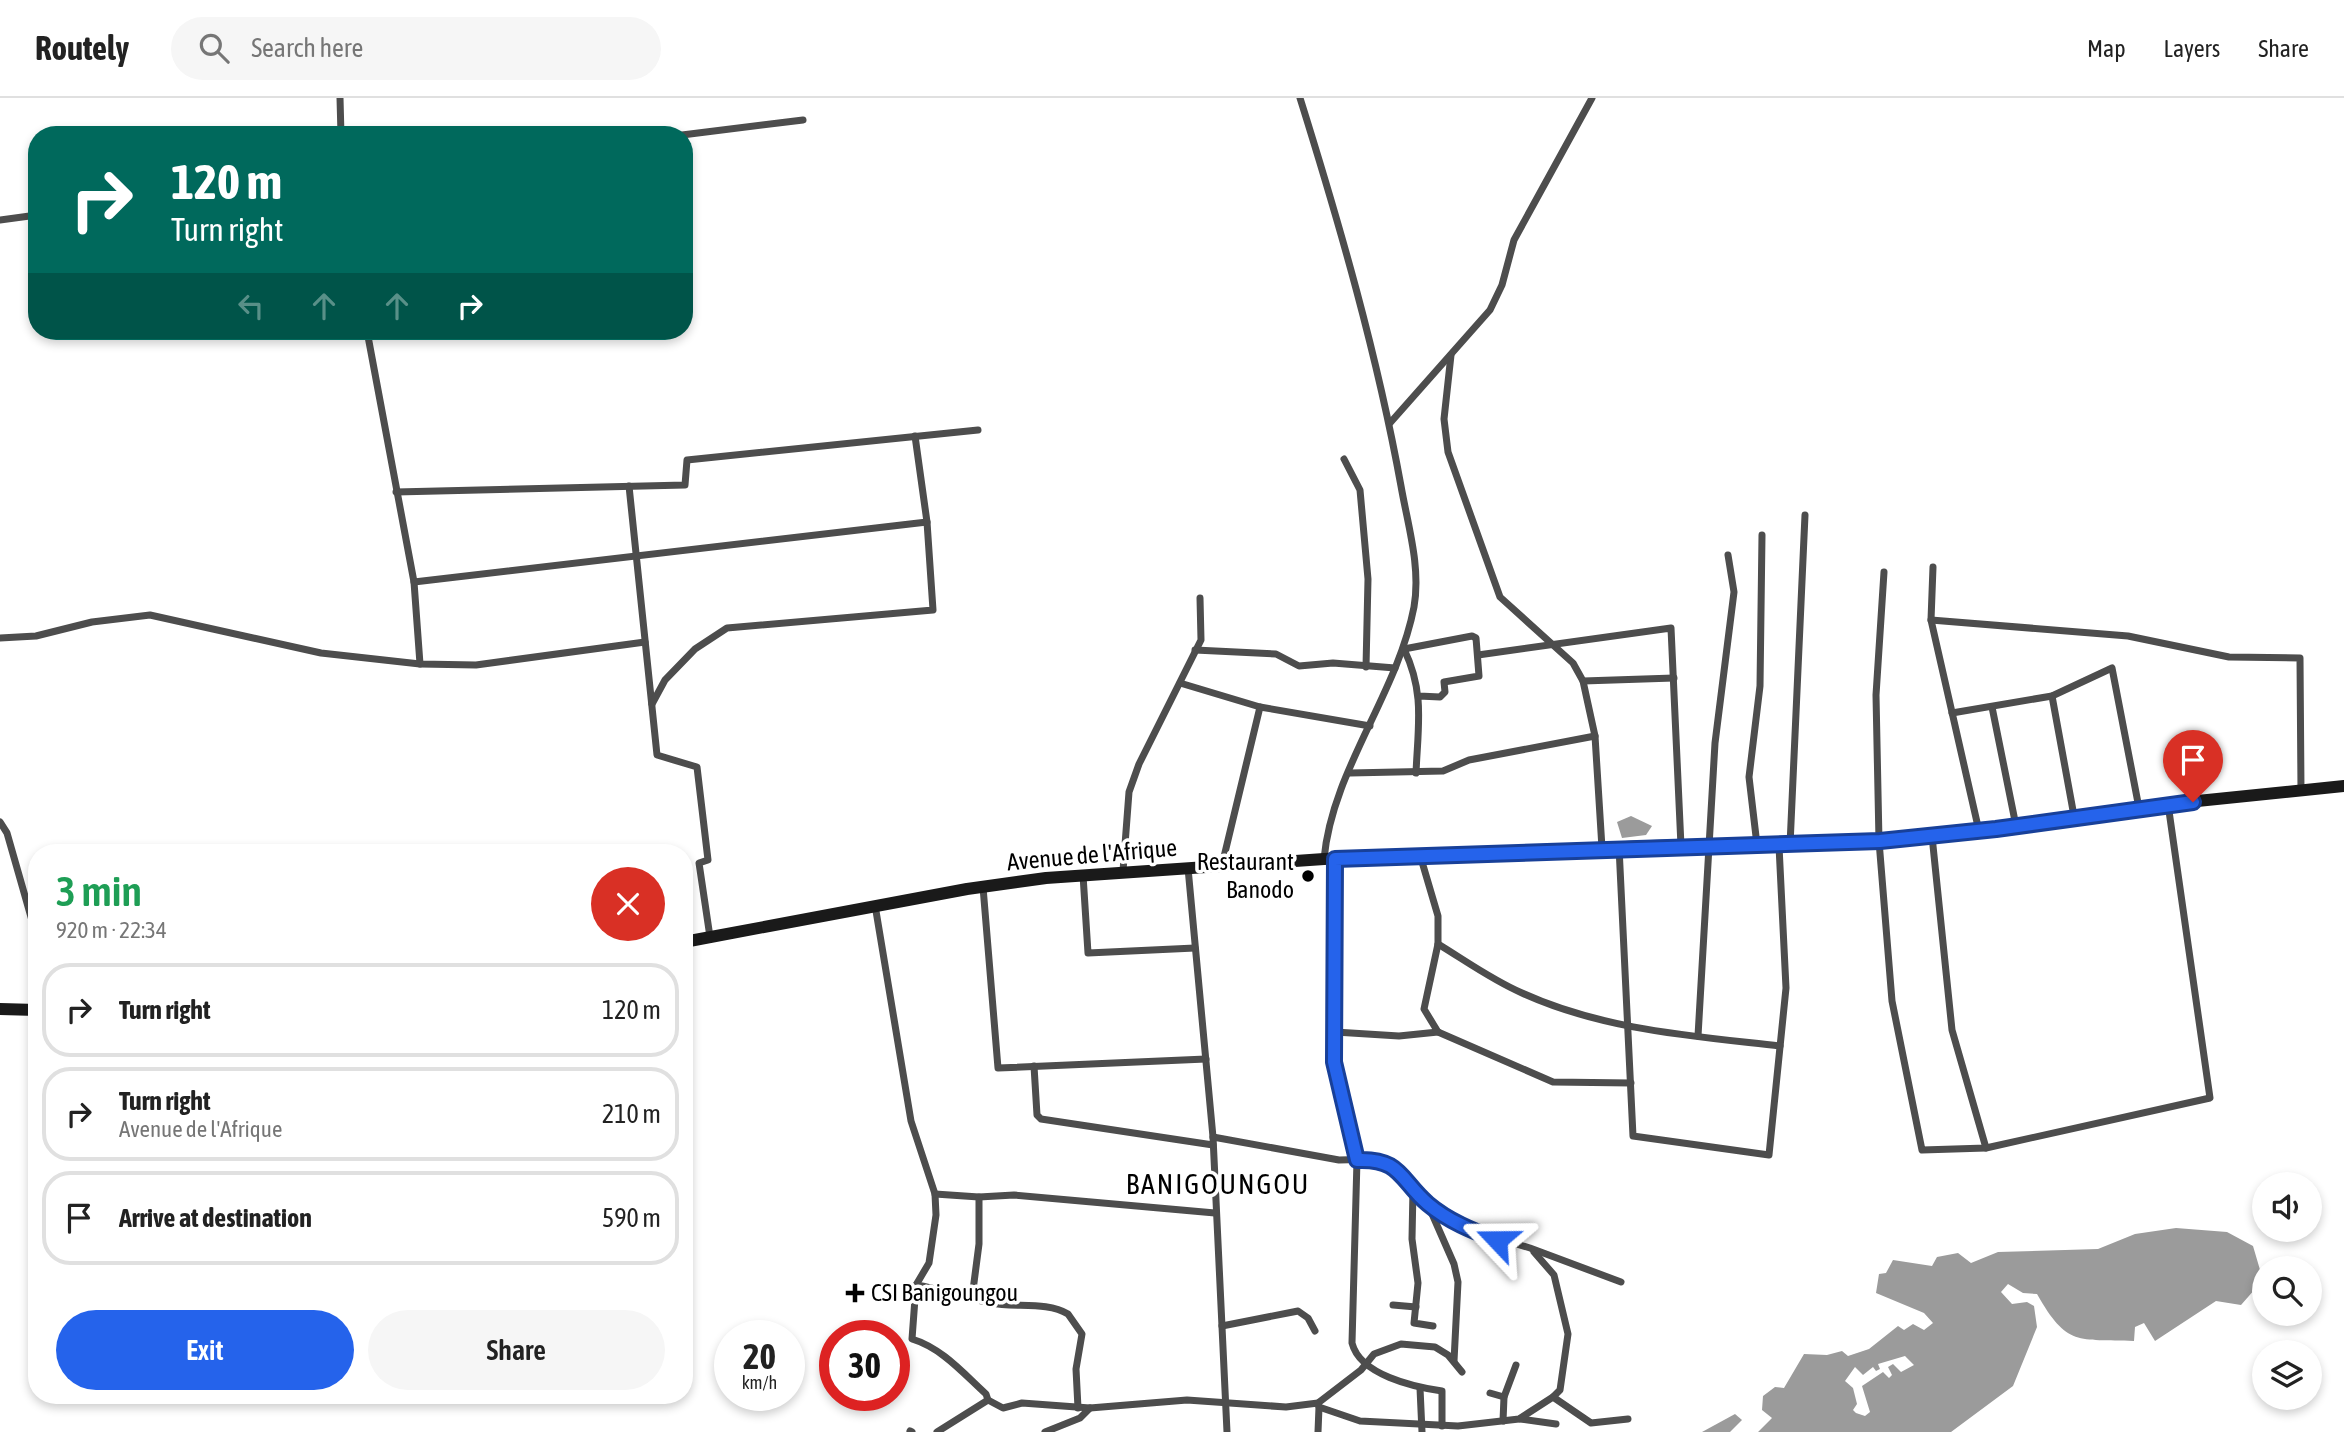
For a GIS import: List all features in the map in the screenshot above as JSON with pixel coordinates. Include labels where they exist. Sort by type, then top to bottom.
[{"type":"main road","name":"Avenue de l'Afrique","points":[[693,940],[983,887],[1123,871],[1619,847],[1757,846],[1880,841],[1979,831],[2168,804],[2344,786]]},
{"type":"main road","points":[[0,1009],[28,1010]]},
{"type":"street","points":[[340,98],[341,126]]},
{"type":"street","points":[[1300,98],[1343,236],[1390,423],[1416,571],[1414,604],[1404,649],[1327,826],[1334,1062],[1357,1160],[1352,1343],[1354,1351],[1366,1363],[1420,1388],[1442,1391],[1442,1426]]},
{"type":"street","points":[[1390,423],[1490,310],[1502,285],[1514,240],[1592,98]]},
{"type":"street","points":[[693,134],[803,120]]},
{"type":"street","points":[[0,220],[28,216]]},
{"type":"street","points":[[369,340],[414,582],[420,664]]},
{"type":"street","points":[[1451,355],[1444,419],[1448,452],[1500,597],[1573,663],[1583,681],[1595,736],[1602,848]]},
{"type":"street","points":[[396,492],[685,485],[687,460],[978,430]]},
{"type":"street","points":[[652,705],[665,680],[695,649],[727,628],[933,610],[927,522],[915,436]]},
{"type":"street","points":[[1344,459],[1360,490],[1367,579],[1366,667]]},
{"type":"street","points":[[629,486],[657,755],[697,767],[708,860],[699,863],[710,937]]},
{"type":"street","points":[[1619,847],[1633,1136],[1769,1155],[1786,988],[1784,845],[1805,515]]},
{"type":"street","points":[[414,582],[927,522]]},
{"type":"street","points":[[1757,846],[1749,777],[1761,662],[1762,536]]},
{"type":"street","points":[[1698,1036],[1715,743],[1734,592],[1728,555]]},
{"type":"street","points":[[1933,568],[1931,620],[1979,831]]},
{"type":"street","points":[[1884,572],[1876,695],[1880,841],[1892,1001],[1922,1150],[1986,1148],[2210,1098],[2168,804]]},
{"type":"street","points":[[1123,871],[1129,792],[1139,764],[1201,640],[1200,598]]},
{"type":"street","points":[[0,638],[36,636],[92,622],[150,615],[321,653],[420,664],[476,665],[645,642]]},
{"type":"street","points":[[1931,620],[2128,636],[2229,657],[2300,658],[2301,791]]},
{"type":"street","points":[[1478,655],[1671,628],[1681,846]]},
{"type":"street","points":[[1404,649],[1472,636],[1476,638],[1479,676],[1444,682],[1445,692],[1440,697],[1419,696]]},
{"type":"street","points":[[1404,649],[1415,672],[1419,696],[1416,773]]},
{"type":"street","points":[[1195,650],[1276,654],[1299,666],[1333,663],[1395,668]]},
{"type":"street","points":[[1952,713],[2052,696],[2112,668],[2139,808]]},
{"type":"street","points":[[1583,681],[1674,678]]},
{"type":"street","points":[[1180,683],[1260,707],[1370,726]]},
{"type":"street","points":[[2052,696],[2074,816]]},
{"type":"street","points":[[1222,865],[1260,707]]},
{"type":"street","points":[[1992,707],[2017,826]]},
{"type":"street","points":[[1350,773],[1443,771],[1469,760],[1595,736]]},
{"type":"street","points":[[0,822],[7,833],[28,906]]},
{"type":"street","points":[[1932,836],[1952,1030],[1986,1148]]},
{"type":"street","points":[[1420,855],[1437,916],[1438,944],[1424,1009],[1438,1032]]},
{"type":"street","points":[[1188,868],[1213,1141],[1227,1432]]},
{"type":"street","points":[[1083,875],[1088,953],[1195,948]]},
{"type":"street","points":[[983,887],[998,1068],[1206,1059]]},
{"type":"street","points":[[875,905],[911,1122],[935,1194],[929,1263],[916,1285],[912,1339],[922,1341],[954,1364],[986,1394],[988,1400],[1003,1408],[1022,1403],[1090,1408],[1161,1400],[1225,1401],[1286,1407],[1319,1405],[1360,1421],[1420,1429],[1519,1419],[1556,1424]]},
{"type":"street","points":[[1438,944],[1485,975],[1523,994],[1629,1027],[1780,1046]]},
{"type":"street","points":[[1335,1032],[1399,1036],[1438,1032],[1553,1082],[1631,1083]]},
{"type":"street","points":[[1034,1066],[1037,1115],[1041,1119],[1339,1160],[1378,1159],[1394,1166],[1428,1205],[1474,1231],[1530,1248],[1621,1282]]},
{"type":"street","points":[[1413,1189],[1412,1239],[1418,1283],[1414,1323],[1433,1326]]},
{"type":"street","points":[[935,1194],[979,1197],[1014,1195],[1215,1213]]},
{"type":"street","points":[[972,1298],[979,1244],[979,1197]]},
{"type":"street","points":[[1428,1205],[1454,1264],[1458,1282],[1454,1361]]},
{"type":"street","points":[[1519,1419],[1560,1390],[1568,1334],[1554,1275],[1543,1258],[1530,1248]]},
{"type":"street","points":[[916,1285],[946,1289],[972,1298],[1068,1314],[1082,1335],[1076,1369],[1078,1408]]},
{"type":"street","points":[[1393,1306],[1416,1307]]},
{"type":"street","points":[[1222,1325],[1292,1311],[1308,1318],[1315,1331]]},
{"type":"street","points":[[1318,1432],[1319,1405],[1374,1354],[1392,1346],[1416,1343],[1435,1347],[1454,1361],[1462,1372]]},
{"type":"street","points":[[1503,1421],[1504,1398],[1516,1365]]},
{"type":"street","points":[[1420,1388],[1420,1429]]},
{"type":"street","points":[[1490,1393],[1504,1398]]},
{"type":"street","points":[[1553,1397],[1591,1423],[1628,1419]]},
{"type":"street","points":[[937,1432],[988,1400]]},
{"type":"street","points":[[1045,1432],[1080,1418],[1090,1408]]},
{"type":"shaded area","points":[[1631,816],[1652,826],[1646,835],[1622,838],[1617,822]]},
{"type":"shaded area","points":[[2176,1228],[2227,1232],[2253,1246],[2256,1256],[2252,1256],[2252,1292],[2241,1305],[2216,1301],[2155,1341],[2144,1323],[2135,1327],[2134,1341],[2099,1340],[2076,1337],[2066,1332],[2047,1311],[2037,1294],[2023,1293],[2008,1284],[2001,1292],[2012,1304],[2027,1302],[2034,1306],[2037,1327],[2013,1386],[1951,1432],[1758,1432],[1772,1418],[1762,1410],[1763,1396],[1775,1387],[1784,1388],[1804,1354],[1827,1355],[1842,1351],[1848,1356],[1869,1349],[1898,1326],[1904,1330],[1913,1324],[1924,1330],[1933,1323],[1924,1313],[1876,1293],[1879,1274],[1886,1273],[1893,1260],[1932,1266],[1937,1257],[1958,1253],[1971,1263],[1998,1252],[2098,1249],[2135,1234]],"holes":[[[1905,1356],[1914,1365],[1901,1372],[1893,1364],[1888,1367],[1892,1375],[1889,1378],[1883,1372],[1862,1386],[1870,1412],[1865,1416],[1853,1410],[1857,1404],[1853,1388],[1845,1381],[1855,1367],[1863,1375],[1873,1367],[1876,1371],[1880,1369],[1878,1364]]]},
{"type":"shaded area","points":[[1735,1414],[1742,1420],[1730,1432],[1702,1432]]},
{"type":"place","name":"Restaurant Banodo","points":[[1308,876]]},
{"type":"place","name":"CSI Banigoungou","points":[[855,1293]]},
{"type":"district","name":"BANIGOUNGOU","points":[[1218,1184]]},
{"type":"route","points":[[1497,1240],[1474,1231],[1428,1205],[1394,1166],[1378,1159],[1357,1160],[1334,1062],[1335,859],[1651,846],[1779,846],[1880,841],[1996,829],[2085,814],[2193,802]]}]
